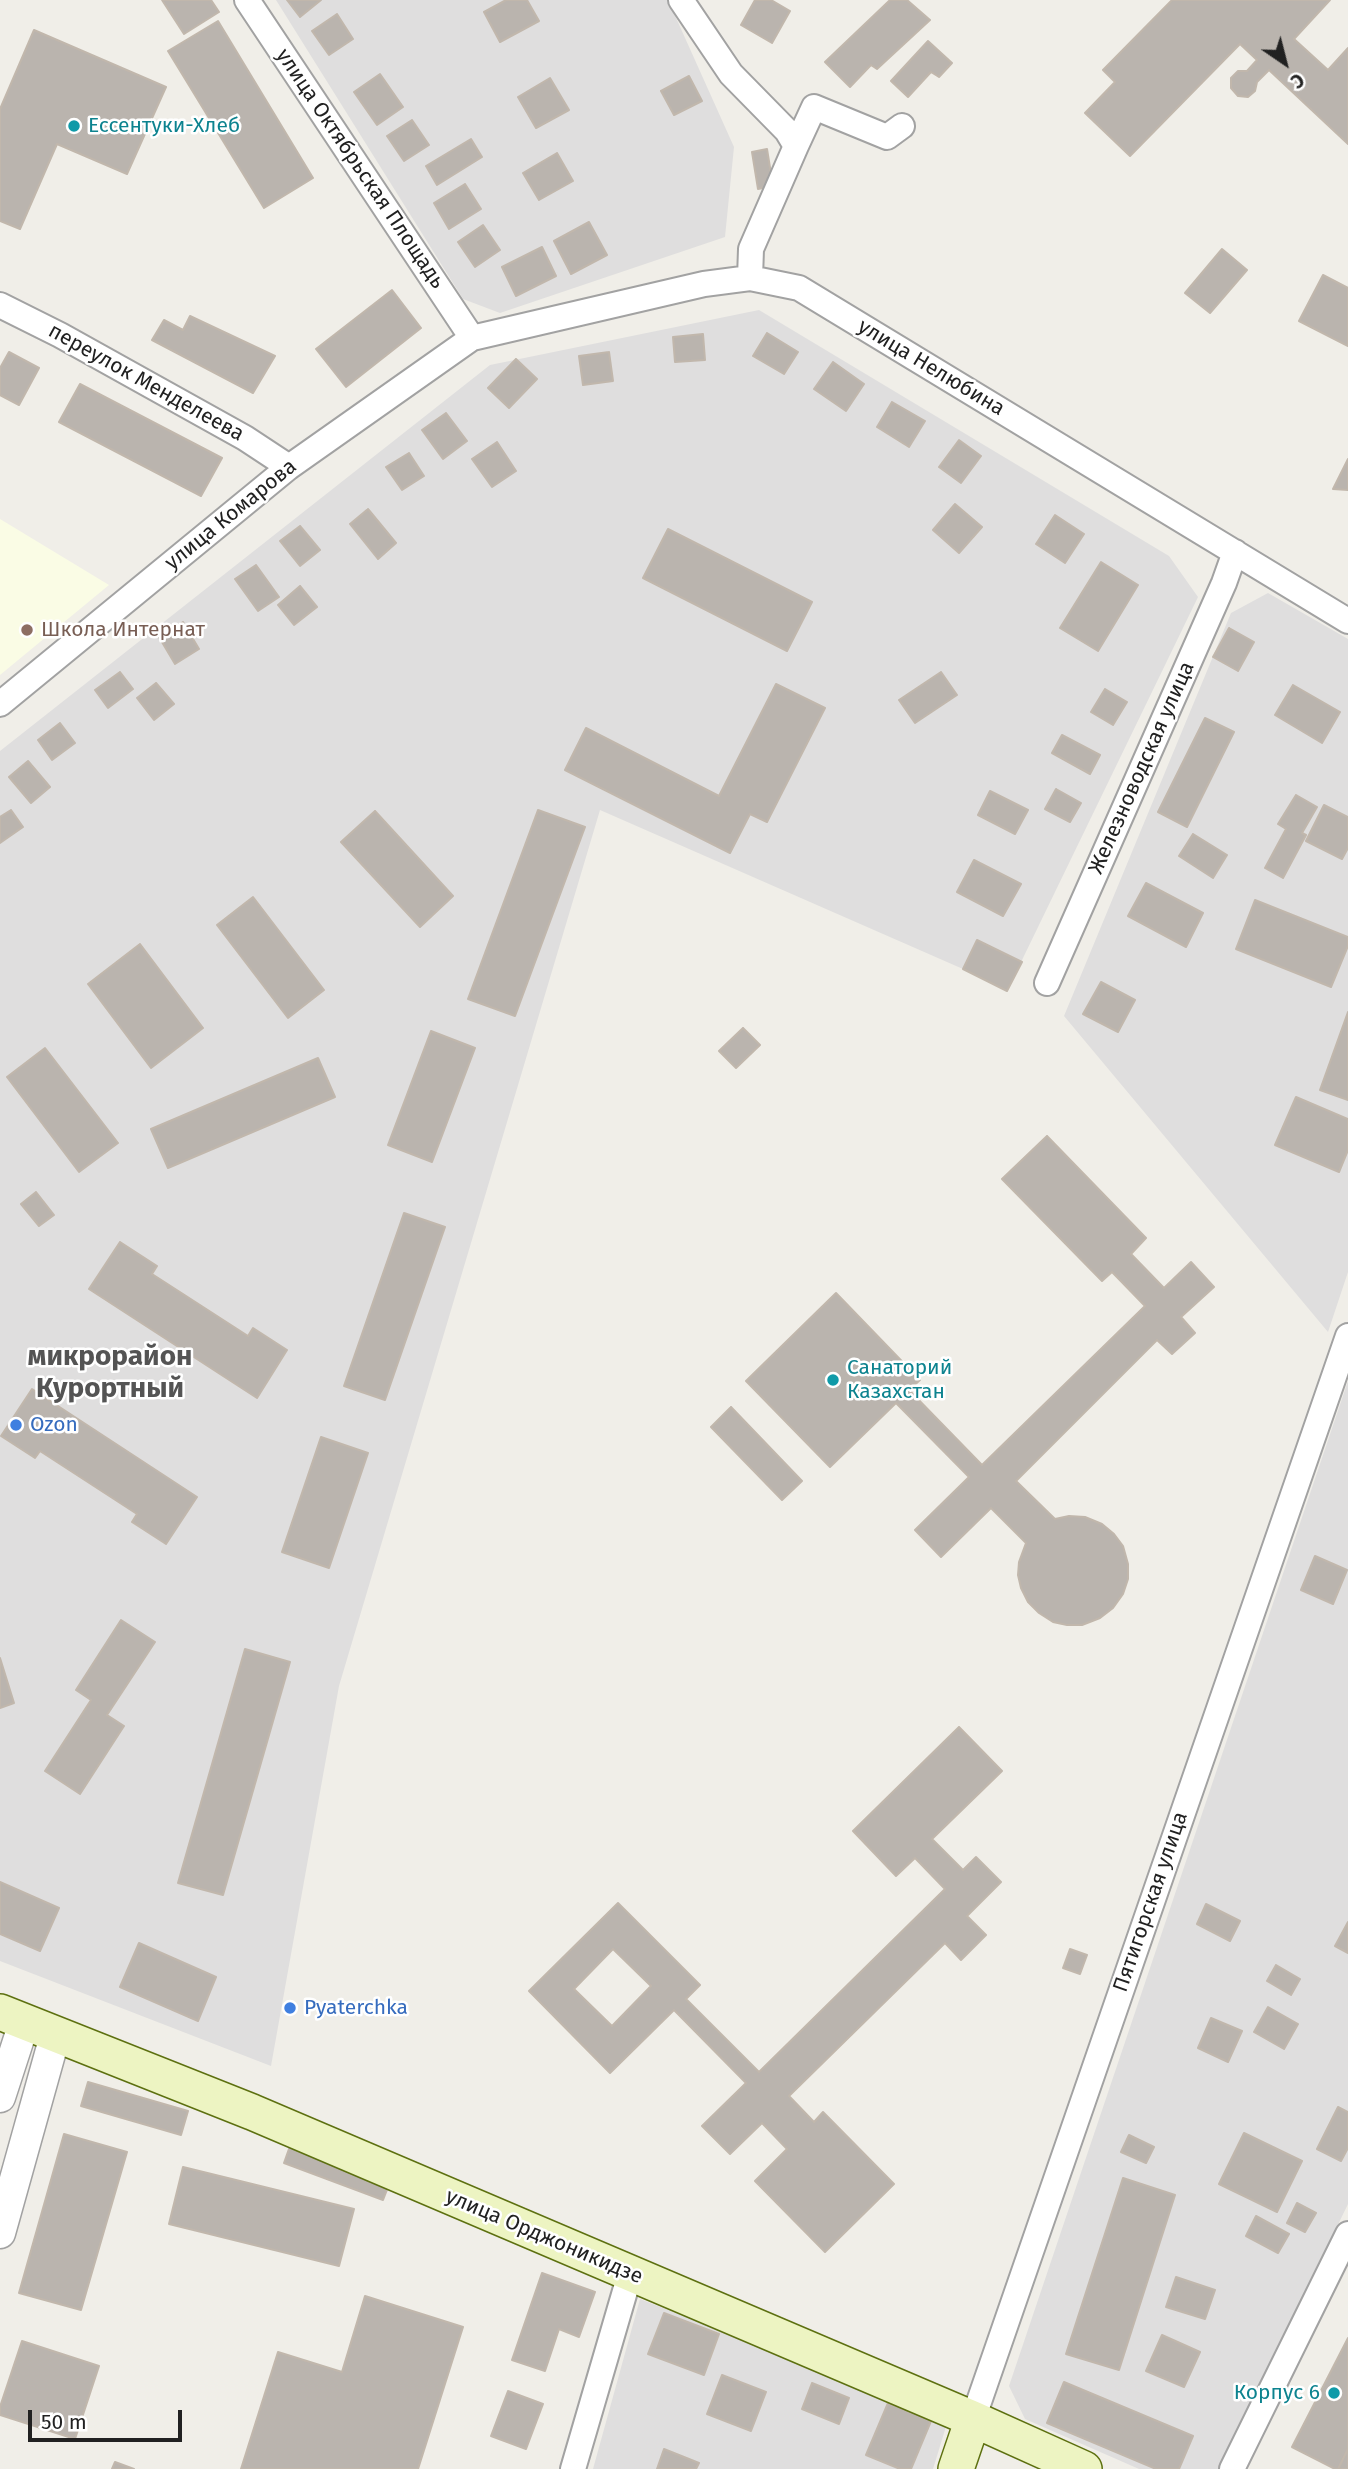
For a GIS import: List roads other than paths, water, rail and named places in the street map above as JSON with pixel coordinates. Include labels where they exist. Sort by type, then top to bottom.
[{"type":"main road","name":"улица Орджоникидзе","points":[[27,2024],[252,2112],[973,2419],[1084,2469]]},
{"type":"main road","name":"Пятигорская улица","points":[[956,2469],[973,2419]]},
{"type":"street","name":"улица Октябрьская Площадь","points":[[247,0],[472,338]]},
{"type":"street","points":[[681,0],[731,74],[787,131],[796,146]]},
{"type":"street","points":[[750,278],[751,249],[814,107],[887,137],[902,126]]},
{"type":"street","name":"улица Нелюбина","points":[[472,338],[704,284],[750,278],[799,288],[1348,621]]},
{"type":"street","name":"переулок Менделеева","points":[[0,305],[210,418],[270,452],[289,467]]},
{"type":"street","name":"улица Комарова","points":[[0,704],[289,467],[472,338]]},
{"type":"street","name":"Железноводская улица","points":[[1047,983],[1224,583],[1235,552]]},
{"type":"street","name":"Пятигорская улица","points":[[973,2419],[1348,1336]]},
{"type":"street","points":[[0,2097],[27,2024]]},
{"type":"street","points":[[0,2233],[27,2024]]},
{"type":"street","points":[[1232,2469],[1348,2234]]},
{"type":"street","points":[[573,2469],[630,2274]]},
{"type":"place","name":"Ессентуки-Хлеб","points":[[74,126]]},
{"type":"place","name":"Школа Интернат","points":[[27,630]]},
{"type":"place","name":"Санаторий Казахстан","points":[[833,1380]]},
{"type":"place","name":"Ozon","points":[[16,1425]]},
{"type":"place","name":"Pyaterchka","points":[[290,2008]]},
{"type":"place","name":"Корпус 6","points":[[1334,2393]]},
{"type":"district","name":"микрорайон Курортный","points":[[110,1373]]}]
